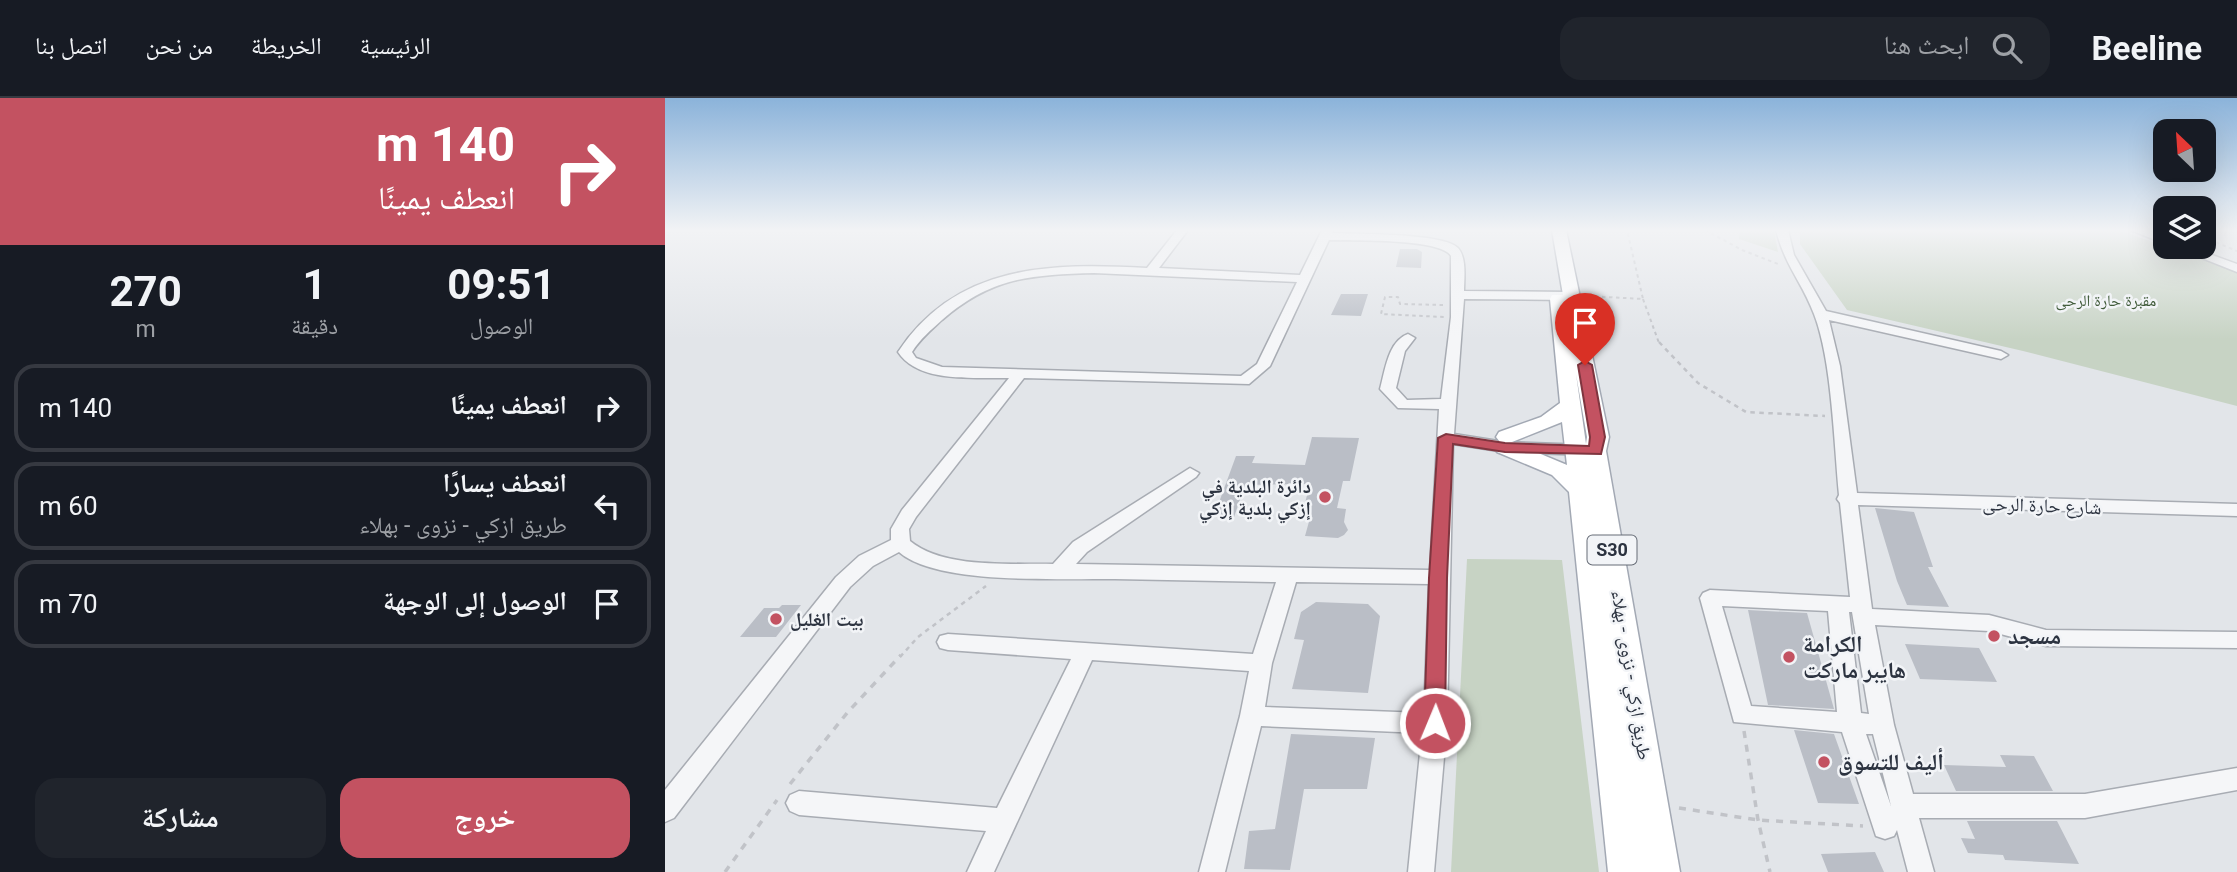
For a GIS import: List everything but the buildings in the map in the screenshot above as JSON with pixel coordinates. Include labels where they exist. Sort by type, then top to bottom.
[{"type":"main road","name":"طريق ازكي - نزوى - بهلاء","points":[[1557,266],[1653,804],[1662,872]]},
{"type":"main road","name":"طريق ازكي - نزوى - بهلاء","points":[[1562,266],[1570,405],[1587,444],[1580,489],[1626,872]]},
{"type":"main road","points":[[1506,442],[1561,415],[1570,405]]},
{"type":"main road","points":[[1506,442],[1560,470],[1580,489]]},
{"type":"street","points":[[1151,271],[1155,266]]},
{"type":"street","points":[[1304,279],[1151,271],[1065,270],[1011,278],[983,285],[963,296],[921,331],[905,352],[911,361],[941,371],[1244,381],[1263,366],[1310,266]]},
{"type":"street","points":[[1421,872],[1435,723],[1438,578],[1447,404],[1458,305],[1457,266]]},
{"type":"street","points":[[1795,266],[1821,314],[1841,417],[1854,608],[1850,722],[1885,827]]},
{"type":"street","points":[[1458,305],[1564,296]]},
{"type":"street","points":[[1821,314],[2001,355]]},
{"type":"street","points":[[1408,338],[1398,351],[1388,389],[1403,404],[1447,404]]},
{"type":"street","points":[[1020,374],[908,514],[900,529],[901,543],[911,554],[942,563],[999,570],[1060,569],[1438,578]]},
{"type":"street","points":[[1446,438],[1587,444]]},
{"type":"street","points":[[1060,569],[1080,547],[1190,473]]},
{"type":"street","name":"شارع حارة الرحى","points":[[1846,499],[2237,510]]},
{"type":"street","points":[[665,810],[843,582],[866,561],[901,543]]},
{"type":"street","points":[[1212,872],[1252,716],[1261,663],[1288,576]]},
{"type":"street","points":[[1882,725],[1742,715],[1710,598],[1854,608],[1989,623],[2046,638],[2237,640]]},
{"type":"street","points":[[1854,608],[1920,872]]},
{"type":"street","points":[[948,642],[1261,663]]},
{"type":"street","points":[[980,872],[1084,653]]},
{"type":"street","points":[[1252,716],[1435,723]]},
{"type":"street","points":[[1903,806],[2085,806],[2237,779]]},
{"type":"street","points":[[788,797],[1005,821]]},
{"type":"path","points":[[1635,266],[1643,299],[1660,345],[1698,383],[1746,412],[1841,417]]},
{"type":"path","points":[[1789,266],[1797,269]]},
{"type":"path","points":[[1564,296],[1643,299]]},
{"type":"path","points":[[1385,297],[1398,297],[1400,304],[1458,305],[1381,314],[1385,297]]},
{"type":"path","points":[[725,872],[788,797],[846,713],[918,637],[991,583],[999,570]]},
{"type":"path","points":[[1742,715],[1758,820],[1770,872]]},
{"type":"path","points":[[1653,804],[1758,820],[1885,827]]},
{"type":"green space","name":"مقبرة حارة الرحى","points":[[1816,266],[2223,266],[2237,271],[2237,406],[2023,351],[1847,310]]},
{"type":"green space","points":[[1467,559],[1562,560],[1599,872],[1451,872]]},
{"type":"place","name":"دائرة البلدية في إزكي بلدية إزكي","points":[[1325,497]]},
{"type":"place","name":"بيت الغليل","points":[[776,619]]},
{"type":"place","name":"مسجد","points":[[1994,636]]},
{"type":"place","name":"الكرامة هايبر ماركت","points":[[1789,657]]},
{"type":"place","name":"أليف للتسوق","points":[[1824,762]]},
{"type":"route","points":[[1435,723],[1438,578],[1446,438],[1505,447],[1595,451],[1598,437],[1585,365]]}]
